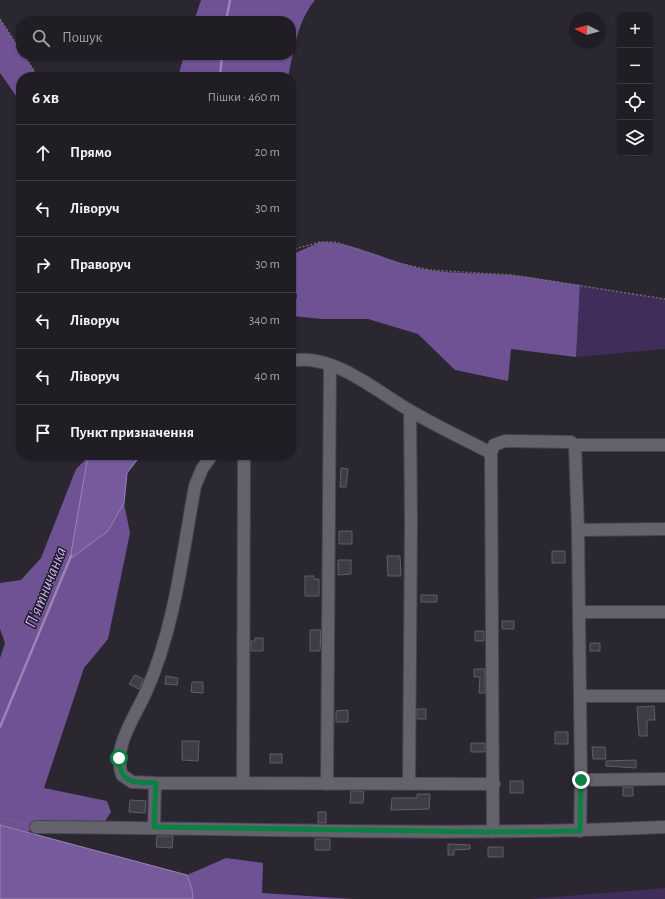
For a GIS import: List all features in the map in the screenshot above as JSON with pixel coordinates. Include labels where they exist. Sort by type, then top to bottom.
[{"type":"street","points":[[296,361],[307,360],[330,364],[351,374],[410,411],[491,453]]},
{"type":"street","points":[[327,784],[330,364]]},
{"type":"street","points":[[409,784],[411,521],[410,411]]},
{"type":"street","points":[[493,832],[494,784],[491,453],[494,445],[505,441],[571,442],[575,445],[665,445]]},
{"type":"street","points":[[575,445],[578,530],[581,780],[580,831]]},
{"type":"street","points":[[208,460],[202,469],[195,486],[168,633],[147,691],[120,753],[120,769],[125,778],[132,782],[156,783],[494,784]]},
{"type":"street","points":[[243,783],[244,460]]},
{"type":"street","points":[[578,530],[665,529]]},
{"type":"street","points":[[579,612],[665,612]]},
{"type":"street","points":[[580,696],[665,696]]},
{"type":"street","points":[[581,780],[665,779]]},
{"type":"street","points":[[154,827],[156,783]]},
{"type":"street","points":[[36,827],[154,827],[493,832],[580,831],[665,827]]},
{"type":"path","points":[[0,20],[16,44]]},
{"type":"path","points":[[27,60],[35,72]]},
{"type":"path","points":[[296,249],[320,242],[336,242],[393,262],[430,270],[512,275],[665,299]]},
{"type":"path","points":[[0,818],[36,827]]},
{"type":"shaded area","points":[[201,0],[315,0],[304,18],[296,40],[296,16],[196,16]]},
{"type":"shaded area","points":[[0,19],[16,43],[16,60],[27,60],[35,72],[16,72],[16,96],[0,73]]},
{"type":"shaded area","points":[[183,60],[291,60],[289,72],[179,72]]},
{"type":"shaded area","points":[[320,242],[332,242],[429,270],[500,274],[580,285],[576,357],[511,349],[508,381],[455,370],[418,334],[368,319],[322,319],[296,316],[296,253]]},
{"type":"shaded area","points":[[580,285],[665,299],[665,349],[576,357]]},
{"type":"shaded area","points":[[85,460],[87,460],[81,495],[108,531],[124,503],[130,533],[108,639],[84,668],[44,788],[107,801],[111,812],[105,821],[97,824],[36,827],[28,832],[0,825],[0,658],[5,643],[0,629],[0,583],[21,580],[41,558],[76,469]]},
{"type":"shaded area","points":[[87,460],[137,460],[127,473],[124,503],[108,531],[70,559]]},
{"type":"shaded area","points":[[0,825],[187,875],[192,889],[193,899],[0,899]]},
{"type":"shaded area","points":[[226,858],[263,863],[262,893],[354,899],[193,899],[192,889],[187,875]]},
{"type":"shaded area","points":[[665,888],[665,899],[530,899]]},
{"type":"building","points":[[341,468],[348,469],[346,487],[340,487]]},
{"type":"building","points":[[339,531],[352,531],[352,544],[339,544]]},
{"type":"building","points":[[552,551],[565,551],[565,563],[552,563]]},
{"type":"building","points":[[387,556],[400,556],[401,576],[388,576]]},
{"type":"building","points":[[338,560],[351,560],[351,574],[338,575]]},
{"type":"building","points":[[305,576],[314,576],[314,579],[319,579],[319,596],[305,596]]},
{"type":"building","points":[[421,595],[437,595],[437,602],[421,602]]},
{"type":"building","points":[[502,621],[514,621],[514,629],[502,629]]},
{"type":"building","points":[[310,630],[321,630],[320,651],[310,651]]},
{"type":"building","points":[[475,631],[484,631],[484,641],[475,641]]},
{"type":"building","points":[[255,638],[263,638],[263,651],[251,651],[251,641],[255,641]]},
{"type":"building","points":[[590,643],[600,643],[600,651],[590,651]]},
{"type":"building","points":[[474,669],[485,669],[485,693],[479,693],[480,677],[474,677]]},
{"type":"building","points":[[135,675],[143,679],[139,689],[129,684]]},
{"type":"building","points":[[166,676],[178,678],[177,685],[165,684]]},
{"type":"building","points":[[192,682],[203,682],[203,693],[191,692]]},
{"type":"building","points":[[654,706],[655,720],[647,720],[647,736],[639,736],[637,707]]},
{"type":"building","points":[[417,709],[426,709],[426,719],[417,719]]},
{"type":"building","points":[[348,710],[348,722],[336,722],[336,711]]},
{"type":"building","points":[[555,732],[568,732],[568,744],[555,744]]},
{"type":"building","points":[[182,741],[199,741],[198,761],[182,760]]},
{"type":"building","points":[[471,743],[485,743],[485,752],[471,752]]},
{"type":"building","points":[[592,747],[605,747],[606,759],[593,759]]},
{"type":"building","points":[[270,754],[282,754],[282,763],[270,763]]},
{"type":"building","points":[[636,760],[636,768],[606,766],[606,761]]},
{"type":"building","points":[[510,781],[523,781],[523,793],[510,793]]},
{"type":"building","points":[[623,787],[633,787],[633,796],[623,796]]},
{"type":"building","points":[[351,791],[364,791],[363,803],[350,803]]},
{"type":"building","points":[[417,794],[430,794],[429,809],[391,810],[392,798],[417,798]]},
{"type":"building","points":[[130,800],[146,801],[145,813],[129,812]]},
{"type":"building","points":[[318,812],[326,812],[326,823],[318,823]]},
{"type":"building","points":[[157,836],[173,836],[172,848],[156,847]]},
{"type":"building","points":[[315,839],[330,839],[330,850],[315,850]]},
{"type":"building","points":[[448,844],[470,845],[470,849],[454,850],[454,855],[448,855]]},
{"type":"building","points":[[488,847],[503,847],[503,857],[488,857]]},
{"type":"waterway","name":"П'ятничанка","points":[[227,16],[230,0]]},
{"type":"waterway","name":"П'ятничанка","points":[[220,72],[222,60]]},
{"type":"waterway","name":"П'ятничанка","points":[[0,727],[71,556]]},
{"type":"route","points":[[119,758],[120,769],[125,778],[132,782],[156,783],[154,827],[493,832],[580,831],[581,780]]}]
